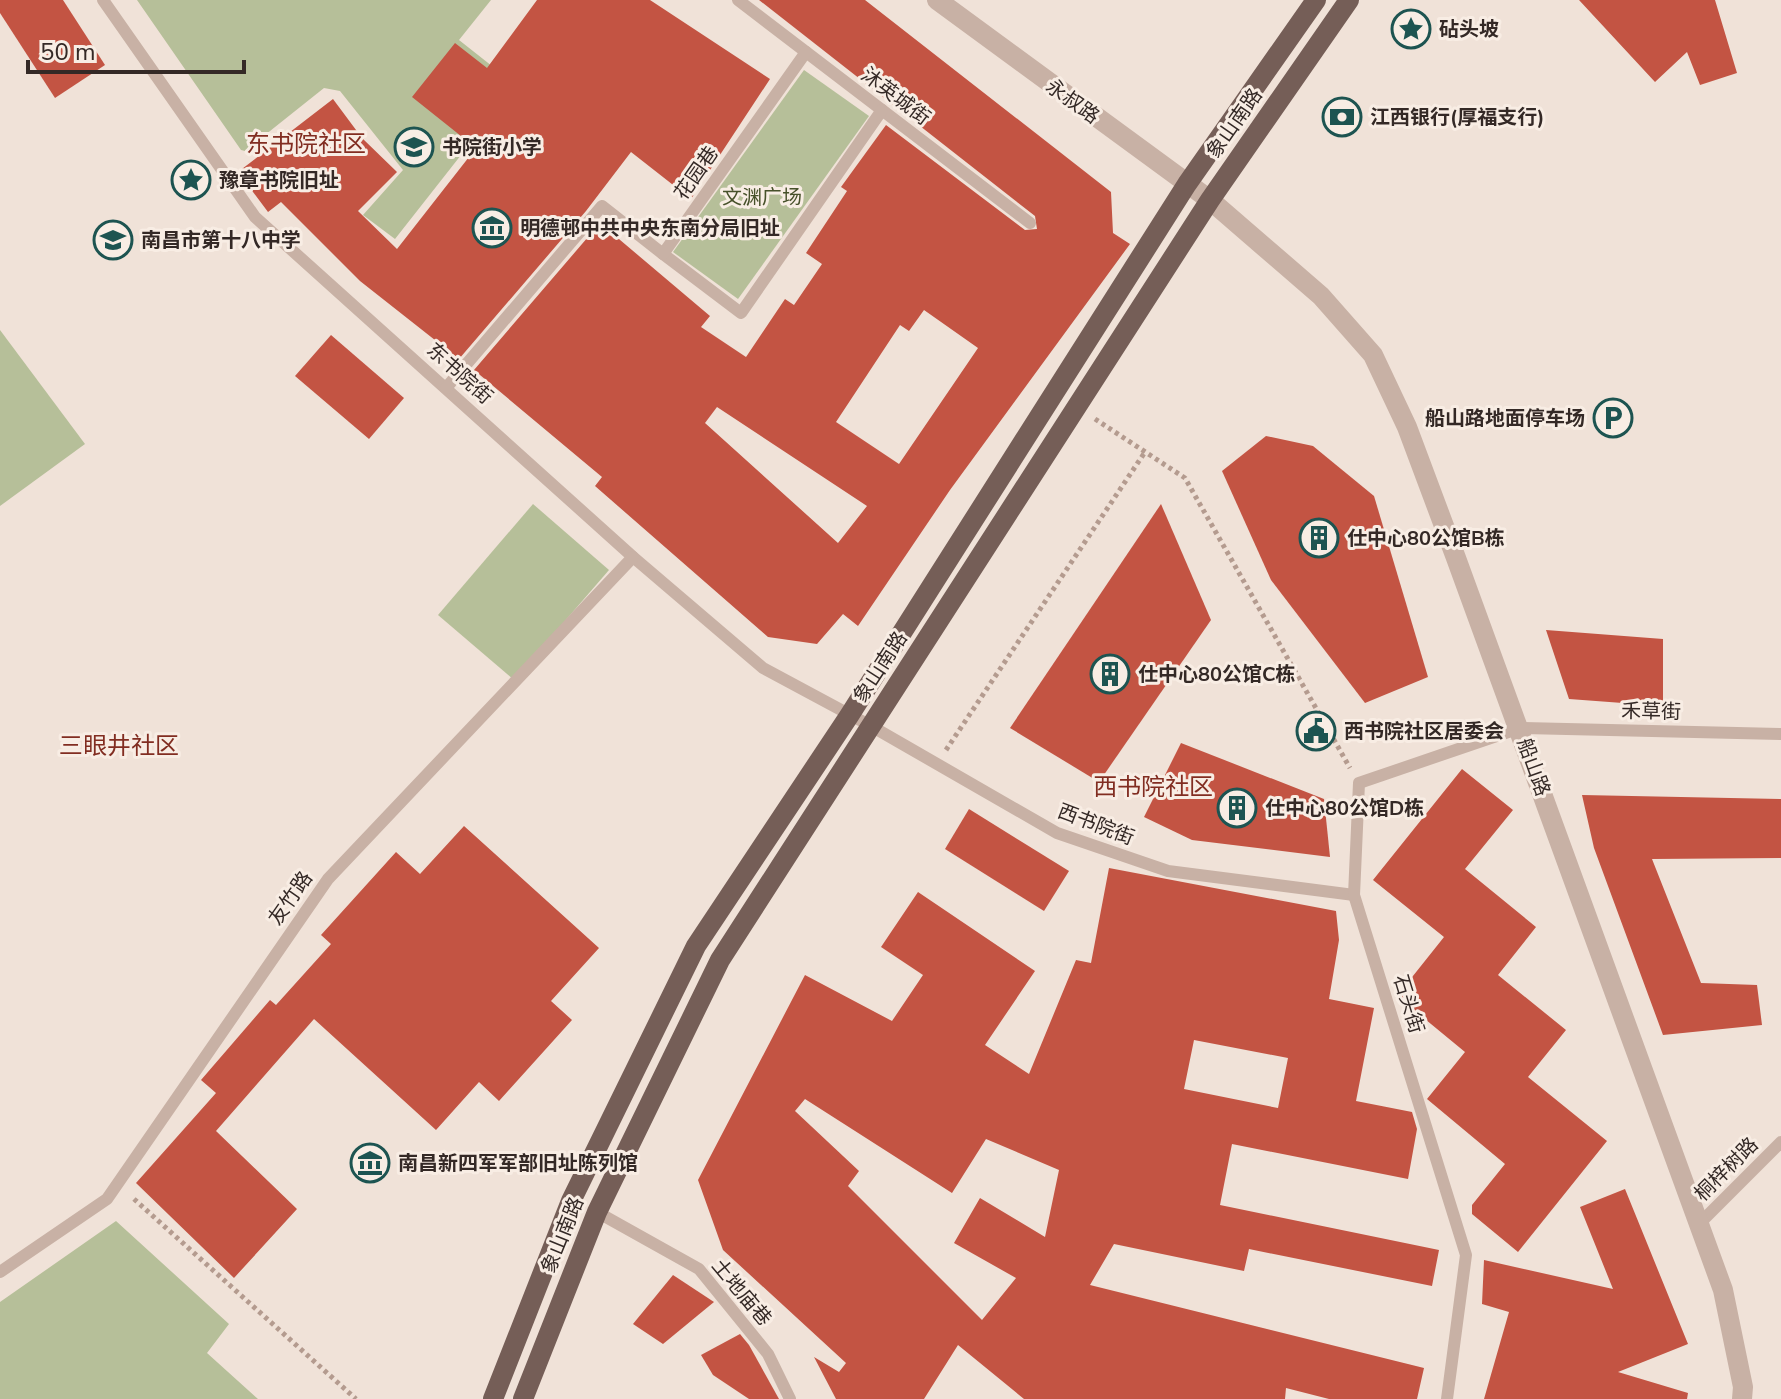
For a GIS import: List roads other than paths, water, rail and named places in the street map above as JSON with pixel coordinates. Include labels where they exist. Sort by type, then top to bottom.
[{"type":"main road","name":"象山南路","points":[[493,1399],[571,1201],[696,946],[849,716],[1187,184],[1316,0]]},
{"type":"main road","name":"象山南路","points":[[523,1399],[597,1212],[720,960],[1210,200],[1349,0]]},
{"type":"street","name":"永叔路","points":[[937,0],[1210,200]]},
{"type":"street","name":"船山路","points":[[1210,200],[1321,296],[1373,355],[1407,427],[1520,728],[1723,1290],[1743,1387],[1742,1399]]},
{"type":"lane","name":"东书院街","points":[[103,0],[255,217],[633,557],[763,668],[849,716]]},
{"type":"lane","name":"沐英城街","points":[[738,0],[1030,223]]},
{"type":"lane","name":"花园巷","points":[[663,254],[806,52]]},
{"type":"lane","points":[[446,388],[602,206],[741,313],[882,110]]},
{"type":"lane","name":"友竹路","points":[[0,1272],[107,1199],[328,879],[633,557]]},
{"type":"lane","name":"西书院街","points":[[849,716],[1057,833],[1168,871],[1354,895]]},
{"type":"lane","name":"禾草街","points":[[1520,728],[1781,734]]},
{"type":"lane","name":"石头街","points":[[1447,1399],[1466,1255],[1354,895],[1359,783],[1520,728]]},
{"type":"lane","name":"桐梓树路","points":[[1699,1224],[1781,1142]]},
{"type":"lane","name":"土地庙巷","points":[[597,1212],[699,1269],[768,1354],[790,1399]]},
{"type":"place","name":"砧头坡","points":[[1411,29]]},
{"type":"place","name":"江西银行(厚福支行)","points":[[1342,117]]},
{"type":"place","name":"书院街小学","points":[[414,147]]},
{"type":"place","name":"豫章书院旧址","points":[[191,180]]},
{"type":"place","name":"明德邨中共中央东南分局旧址","points":[[492,228]]},
{"type":"place","name":"南昌市第十八中学","points":[[113,240]]},
{"type":"place","name":"船山路地面停车场","points":[[1613,418]]},
{"type":"place","name":"仕中心80公馆B栋","points":[[1319,538]]},
{"type":"place","name":"仕中心80公馆C栋","points":[[1110,674]]},
{"type":"place","name":"西书院社区居委会","points":[[1316,731]]},
{"type":"place","name":"仕中心80公馆D栋","points":[[1237,808]]},
{"type":"place","name":"南昌新四军军部旧址陈列馆","points":[[370,1163]]},
{"type":"district","name":"东书院社区","points":[[306,144]]},
{"type":"district","name":"三眼井社区","points":[[119,746]]},
{"type":"district","name":"西书院社区","points":[[1153,787]]},
{"type":"park label","name":"文渊广场","points":[[762,197]]}]
